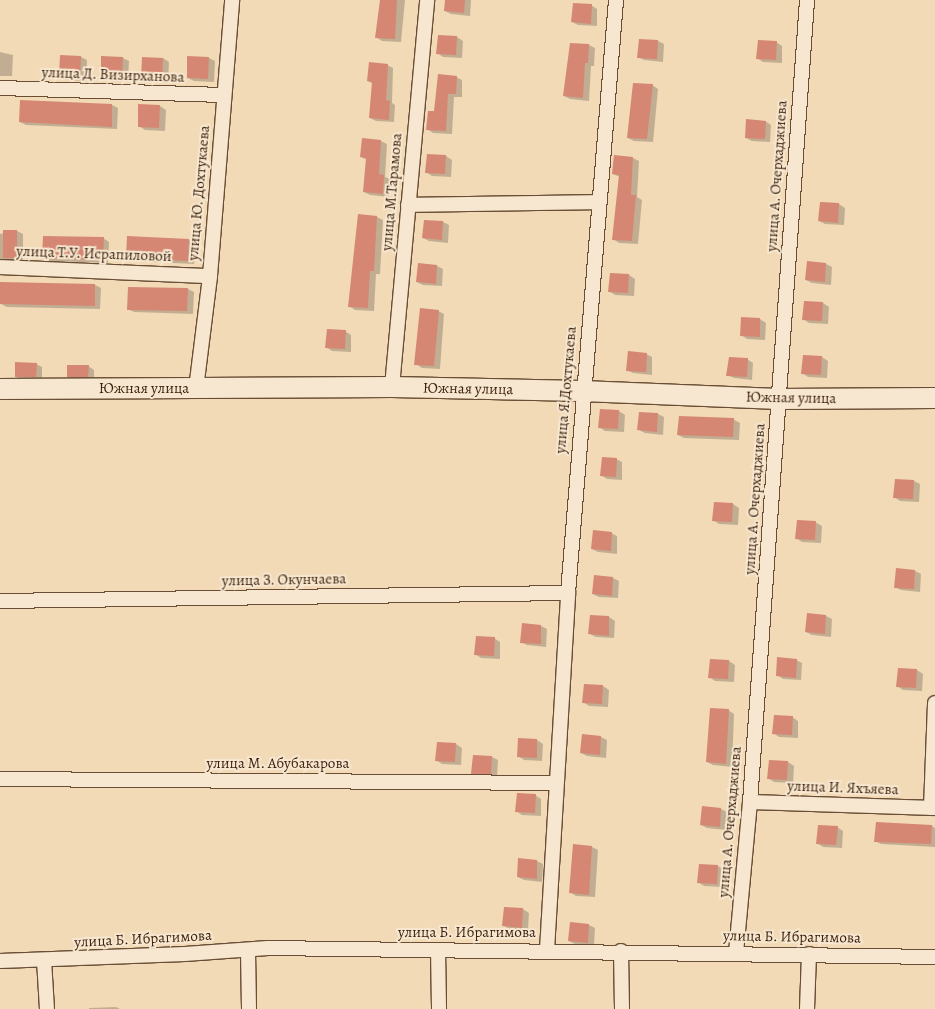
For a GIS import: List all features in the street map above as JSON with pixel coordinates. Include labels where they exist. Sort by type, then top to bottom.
[{"type":"main road","name":"Южная улица","points":[[0,389],[392,388],[582,390],[779,399],[935,398]]},
{"type":"street","name":"улица Ю. Дохтукаева","points":[[196,389],[210,276],[232,0]]},
{"type":"street","name":"улица М.Тарамова","points":[[392,388],[427,0]]},
{"type":"street","name":"улица Я.Дохтукаева","points":[[547,950],[556,783],[582,390],[616,0]]},
{"type":"street","name":"улица А. Очерхаджиева","points":[[736,953],[750,802],[807,0]]},
{"type":"street","name":"улица Д. Визирханова","points":[[0,88],[224,95]]},
{"type":"street","points":[[408,205],[598,202]]},
{"type":"street","name":"улица Т.У. Исрапиловой","points":[[0,267],[210,276]]},
{"type":"street","name":"улица З. Окунчаева","points":[[0,601],[568,593]]},
{"type":"street","points":[[933,808],[935,703]]},
{"type":"street","name":"улица М. Абубакарова","points":[[0,779],[556,783]]},
{"type":"street","name":"улица И. Яхъяева","points":[[750,802],[933,808]]},
{"type":"street","name":"улица Б. Ибрагимова","points":[[0,962],[248,951],[268,948],[547,950],[935,957]]},
{"type":"street","points":[[438,950],[439,1009]]},
{"type":"street","points":[[248,951],[249,1009]]},
{"type":"street","points":[[621,951],[622,1009]]},
{"type":"street","points":[[807,1009],[809,954]]},
{"type":"street","points":[[44,960],[47,1009]]},
{"type":"building","points":[[380,0],[397,0],[395,39],[375,38]]},
{"type":"building","points":[[445,0],[465,0],[464,13],[444,11]]},
{"type":"building","points":[[573,3],[592,4],[591,24],[571,22]]},
{"type":"building","points":[[438,35],[457,36],[456,55],[436,54]]},
{"type":"building","points":[[639,39],[658,40],[657,59],[637,58]]},
{"type":"building","points":[[758,40],[777,41],[776,60],[756,59]]},
{"type":"building","points":[[570,43],[589,44],[588,63],[585,63],[583,98],[563,96]]},
{"type":"building","points":[[60,55],[81,56],[80,78],[59,77]]},
{"type":"building","points":[[101,56],[123,57],[122,79],[101,78]]},
{"type":"building","points":[[187,56],[209,57],[208,79],[187,78]]},
{"type":"building","points":[[142,57],[163,58],[162,80],[141,79]]},
{"type":"building","points":[[369,62],[388,64],[386,100],[390,101],[389,120],[369,118],[372,82],[367,81]]},
{"type":"building","points":[[438,74],[457,76],[456,94],[448,94],[446,131],[426,130],[428,111],[434,111]]},
{"type":"building","points":[[633,83],[653,84],[647,139],[627,138]]},
{"type":"building","points":[[20,100],[112,104],[112,127],[19,122]]},
{"type":"building","points":[[138,104],[160,105],[159,128],[138,127]]},
{"type":"building","points":[[746,119],[766,121],[765,139],[745,138]]},
{"type":"building","points":[[362,138],[381,140],[379,174],[384,175],[383,194],[363,192],[366,158],[360,157]]},
{"type":"building","points":[[427,154],[446,155],[445,174],[425,173]]},
{"type":"building","points":[[614,155],[633,157],[631,195],[636,195],[632,241],[612,240],[619,175],[612,174]]},
{"type":"building","points":[[820,202],[839,203],[838,223],[818,221]]},
{"type":"building","points":[[358,214],[377,216],[374,271],[370,271],[368,308],[348,307]]},
{"type":"building","points":[[424,220],[443,221],[442,240],[422,238]]},
{"type":"building","points":[[3,230],[17,230],[17,258],[3,258]]},
{"type":"building","points":[[43,236],[104,237],[103,260],[42,258]]},
{"type":"building","points":[[127,236],[189,239],[188,261],[126,258]]},
{"type":"building","points":[[807,261],[826,263],[825,282],[805,280]]},
{"type":"building","points":[[418,263],[437,265],[436,284],[416,282]]},
{"type":"building","points":[[610,273],[629,274],[628,293],[608,292]]},
{"type":"building","points":[[0,282],[95,284],[95,306],[0,304]]},
{"type":"building","points":[[128,287],[188,288],[187,311],[127,310]]},
{"type":"building","points":[[804,301],[823,302],[822,321],[802,320]]},
{"type":"building","points":[[420,308],[439,310],[434,366],[414,365]]},
{"type":"building","points":[[741,317],[760,318],[760,337],[740,336]]},
{"type":"building","points":[[327,329],[346,330],[345,349],[325,348]]},
{"type":"building","points":[[628,351],[647,353],[646,372],[626,371]]},
{"type":"building","points":[[803,355],[822,356],[821,375],[801,374]]},
{"type":"building","points":[[729,357],[748,358],[747,377],[726,376]]},
{"type":"building","points":[[15,362],[37,363],[36,377],[15,377]]},
{"type":"building","points":[[67,365],[89,365],[88,377],[67,377]]},
{"type":"building","points":[[600,409],[619,410],[618,429],[598,428]]},
{"type":"building","points":[[639,412],[658,413],[657,432],[637,430]]},
{"type":"building","points":[[679,416],[734,418],[733,437],[677,435]]},
{"type":"building","points":[[602,457],[617,458],[616,477],[600,476]]},
{"type":"building","points":[[895,479],[914,480],[913,499],[893,498]]},
{"type":"building","points":[[714,502],[733,503],[732,522],[712,521]]},
{"type":"building","points":[[797,520],[816,521],[815,540],[795,539]]},
{"type":"building","points":[[593,530],[612,532],[611,551],[591,549]]},
{"type":"building","points":[[896,568],[915,570],[914,589],[894,588]]},
{"type":"building","points":[[594,575],[613,577],[612,596],[592,594]]},
{"type":"building","points":[[807,613],[826,615],[825,634],[805,632]]},
{"type":"building","points":[[590,615],[609,616],[609,636],[588,634]]},
{"type":"building","points":[[522,623],[541,625],[541,644],[520,643]]},
{"type":"building","points":[[476,636],[495,637],[494,656],[474,655]]},
{"type":"building","points":[[777,657],[797,659],[796,678],[776,676]]},
{"type":"building","points":[[710,659],[729,660],[728,679],[708,678]]},
{"type":"building","points":[[898,668],[917,669],[916,688],[896,687]]},
{"type":"building","points":[[584,684],[603,685],[602,704],[582,703]]},
{"type":"building","points":[[710,708],[729,709],[726,764],[706,762]]},
{"type":"building","points":[[774,715],[793,716],[792,735],[772,734]]},
{"type":"building","points":[[582,734],[601,736],[600,755],[580,753]]},
{"type":"building","points":[[518,738],[537,739],[537,758],[517,757]]},
{"type":"building","points":[[437,742],[456,743],[455,762],[435,761]]},
{"type":"building","points":[[473,755],[492,756],[491,774],[471,774]]},
{"type":"building","points":[[769,760],[788,761],[787,780],[767,779]]},
{"type":"building","points":[[517,793],[536,794],[535,813],[515,812]]},
{"type":"building","points":[[702,806],[721,808],[720,827],[700,825]]},
{"type":"building","points":[[876,822],[932,825],[931,844],[874,842]]},
{"type":"building","points":[[818,825],[838,826],[836,845],[816,844]]},
{"type":"building","points":[[573,844],[592,846],[589,895],[569,893]]},
{"type":"building","points":[[518,858],[537,860],[537,879],[517,877]]},
{"type":"building","points":[[699,864],[718,865],[717,884],[697,883]]},
{"type":"building","points":[[504,907],[523,908],[522,928],[502,926]]},
{"type":"building","points":[[570,922],[589,924],[588,943],[568,941]]}]
